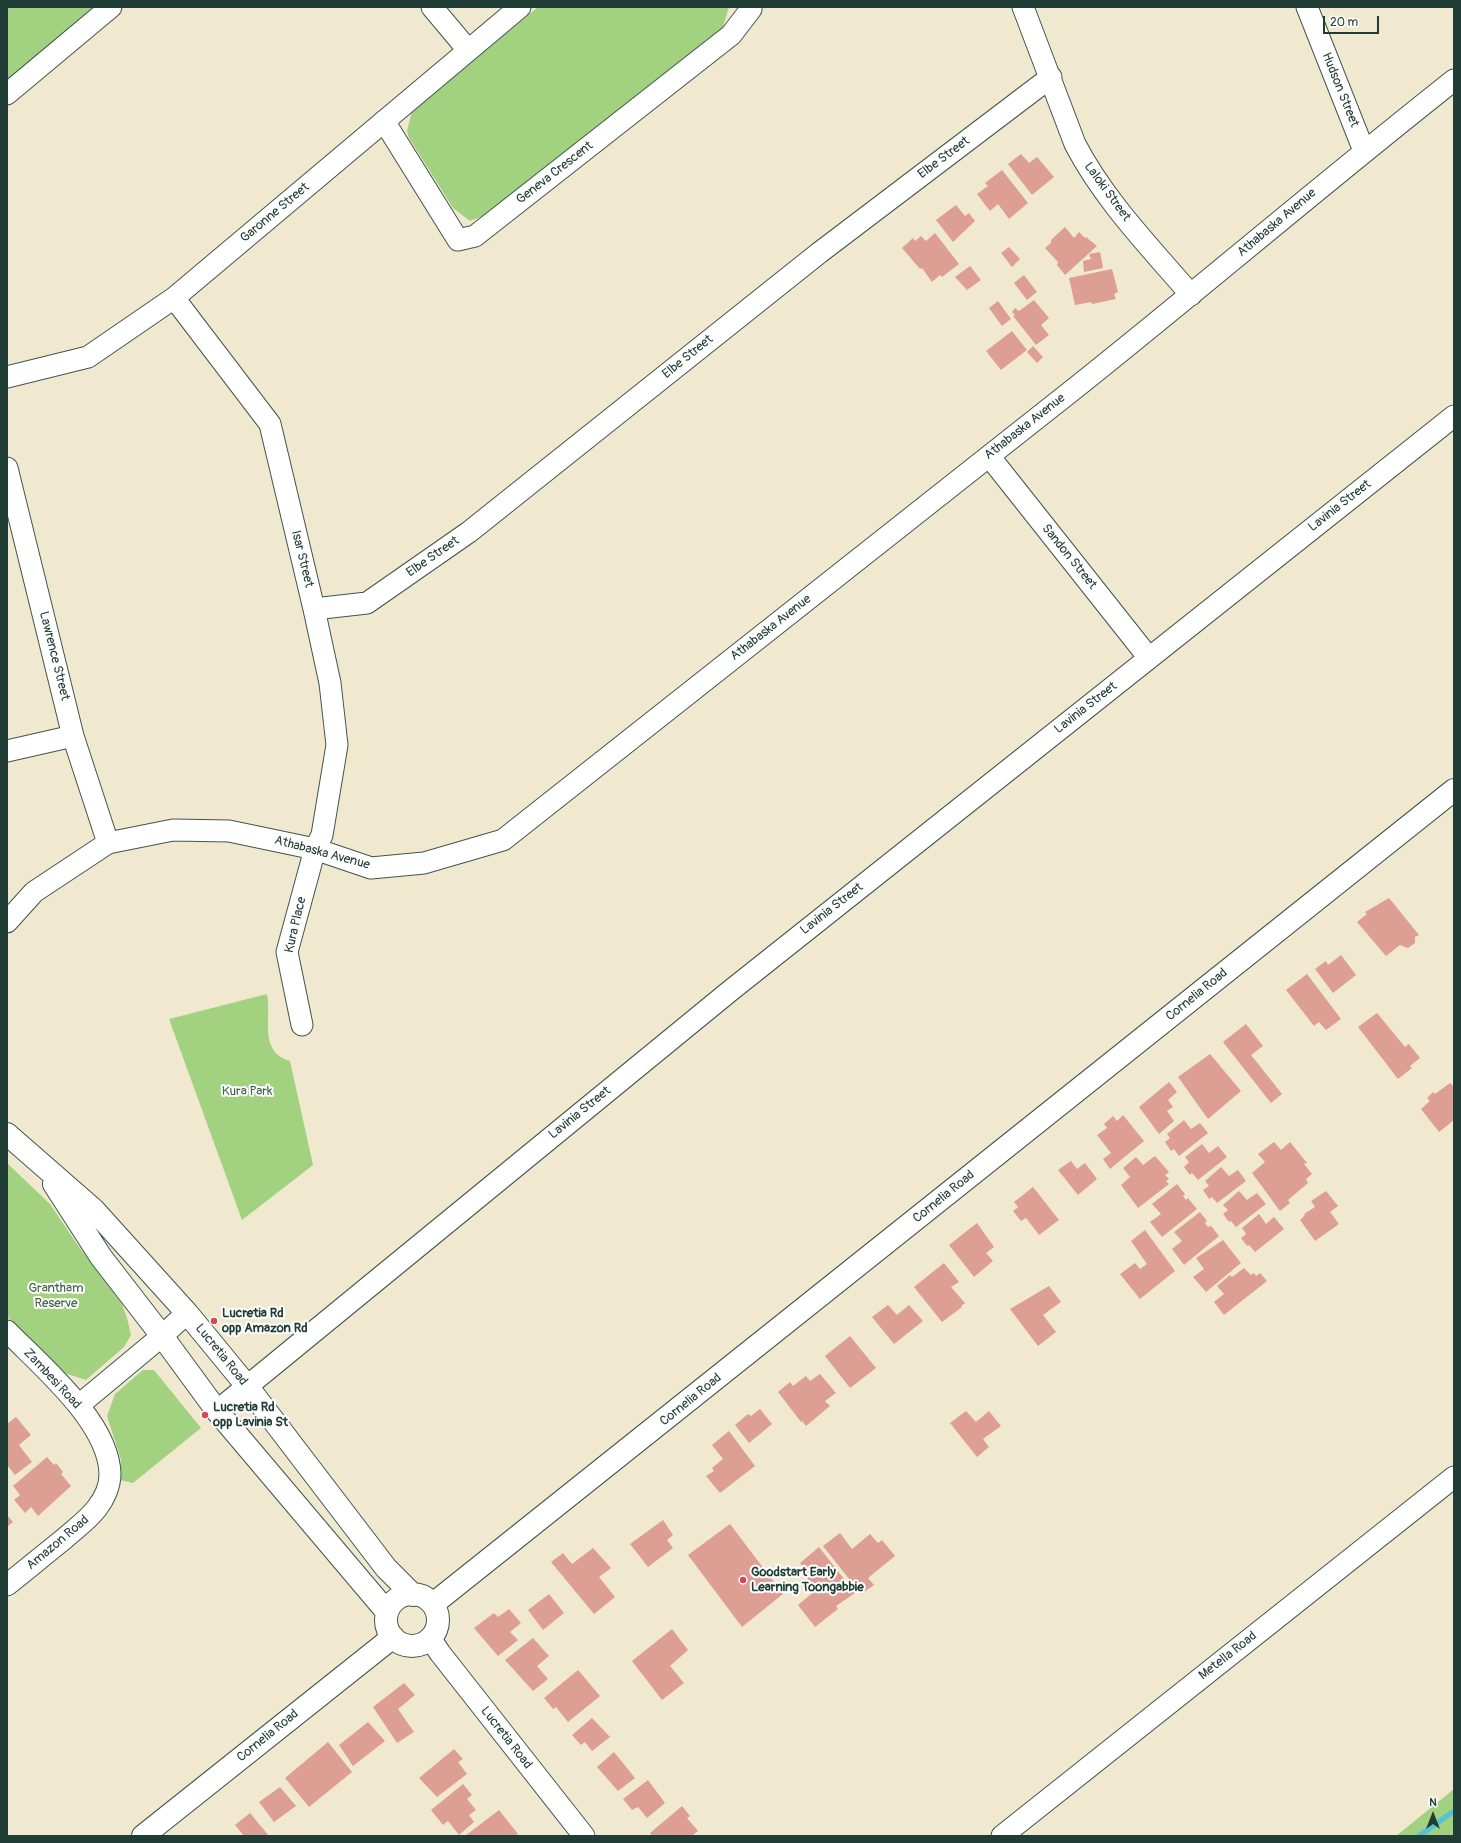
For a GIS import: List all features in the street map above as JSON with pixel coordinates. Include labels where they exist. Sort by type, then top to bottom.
[{"type":"street","points":[[7,94],[111,7]]},
{"type":"street","points":[[432,7],[468,50]]},
{"type":"street","name":"Garonne Street","points":[[7,377],[88,357],[174,298],[520,7]]},
{"type":"street","name":"Geneva Crescent","points":[[384,121],[458,240],[474,236],[731,35],[751,9],[750,7]]},
{"type":"street","name":"Laloki Street","points":[[1024,7],[1075,144],[1096,180],[1191,295]]},
{"type":"street","name":"Hudson Street","points":[[1307,7],[1364,151]]},
{"type":"street","name":"Elbe Street","points":[[314,609],[366,603],[469,532],[819,253],[1051,77]]},
{"type":"street","name":"Athabaska Avenue","points":[[7,922],[34,892],[108,843],[173,830],[229,831],[315,849],[371,868],[424,863],[503,840],[1191,295],[1364,151],[1454,80]]},
{"type":"street","name":"Isar Street","points":[[174,298],[270,424],[330,683],[337,745],[322,835],[315,849]]},
{"type":"street","name":"Lavinia Street","points":[[217,1411],[724,995],[1454,416]]},
{"type":"street","name":"Sandon Street","points":[[988,456],[1149,658]]},
{"type":"street","name":"Lawrence Street","points":[[7,468],[10,496],[73,736],[108,843]]},
{"type":"street","points":[[7,751],[73,736]]},
{"type":"street","name":"Cornelia Road","points":[[433,1604],[1454,790]]},
{"type":"street","name":"Kura Place","points":[[302,1025],[287,952],[315,849]]},
{"type":"street","name":"Lucretia Road","points":[[7,1134],[44,1168],[94,1210],[187,1313],[246,1386],[386,1568],[413,1594]]},
{"type":"street","name":"Lucretia Road","points":[[44,1168],[101,1257],[217,1411],[387,1612]]},
{"type":"street","points":[[78,1405],[162,1336],[187,1313]]},
{"type":"street","name":"Zambesi Road","points":[[7,1331],[78,1405],[99,1438],[106,1454],[110,1474]]},
{"type":"street","name":"Amazon Road","points":[[7,1585],[90,1517],[102,1500],[108,1486],[110,1474]]},
{"type":"street","name":"Metella Road","points":[[1002,1836],[1454,1477]]},
{"type":"street","points":[[407,1594],[413,1594],[424,1597],[433,1604],[438,1622],[435,1631],[430,1638],[423,1643],[414,1646],[405,1644],[393,1637],[387,1625],[387,1612],[392,1604],[407,1594]]},
{"type":"street","name":"Cornelia Road","points":[[144,1836],[393,1637]]},
{"type":"street","name":"Lucretia Road","points":[[430,1638],[440,1653],[584,1836]]},
{"type":"green space","points":[[7,7],[95,7],[7,81]]},
{"type":"green space","points":[[538,7],[729,7],[723,27],[718,33],[483,216],[470,221],[453,208],[409,138],[407,131],[412,111]]},
{"type":"green space","name":"Kura Park","points":[[267,994],[268,1033],[270,1042],[274,1050],[280,1056],[290,1061],[313,1165],[242,1220],[169,1019]]},
{"type":"green space","name":"Grantham Reserve","points":[[7,1163],[50,1204],[79,1247],[122,1304],[131,1335],[124,1347],[86,1380],[64,1373],[46,1357],[7,1316]]},
{"type":"green space","points":[[143,1370],[154,1370],[201,1428],[133,1483],[120,1480],[121,1460],[107,1416],[115,1394]]},
{"type":"green space","points":[[1454,1789],[1454,1836],[1396,1836]]},
{"type":"building","points":[[1021,154],[1029,163],[1037,157],[1054,177],[1032,195],[1008,164]]},
{"type":"building","points":[[1002,170],[1028,203],[1009,219],[998,204],[990,211],[977,194],[988,186],[985,183]]},
{"type":"building","points":[[956,205],[965,216],[969,213],[975,221],[953,242],[936,220]]},
{"type":"building","points":[[1065,227],[1074,238],[1079,232],[1097,246],[1065,275],[1057,265],[1058,262],[1045,248]]},
{"type":"building","points":[[935,233],[959,264],[942,277],[940,275],[932,282],[922,268],[920,269],[902,248],[913,238],[915,241],[921,236],[926,241]]},
{"type":"building","points":[[1009,247],[1020,259],[1012,267],[1001,253]]},
{"type":"building","points":[[1100,252],[1103,268],[1084,272],[1083,261],[1091,259],[1089,254]]},
{"type":"building","points":[[970,266],[981,280],[967,290],[955,277]]},
{"type":"building","points":[[1112,269],[1118,292],[1114,294],[1116,299],[1092,304],[1091,302],[1075,305],[1069,278]]},
{"type":"building","points":[[1024,275],[1037,292],[1027,300],[1014,283]]},
{"type":"building","points":[[1034,300],[1049,318],[1041,325],[1049,335],[1036,345],[1013,316],[1015,315],[1012,312],[1015,308],[1019,311]]},
{"type":"building","points":[[998,301],[1011,319],[1002,326],[989,308]]},
{"type":"building","points":[[1012,331],[1027,350],[1001,370],[986,351]]},
{"type":"building","points":[[1033,346],[1043,357],[1037,363],[1027,352]]},
{"type":"building","points":[[1389,898],[1419,935],[1415,937],[1415,943],[1408,948],[1400,945],[1386,956],[1357,922],[1367,914],[1365,912]]},
{"type":"building","points":[[1341,955],[1356,975],[1333,993],[1315,969],[1326,961],[1328,965]]},
{"type":"building","points":[[1307,974],[1341,1019],[1326,1030],[1319,1022],[1314,1026],[1286,990]]},
{"type":"building","points":[[1377,1013],[1405,1047],[1409,1044],[1420,1058],[1410,1066],[1412,1068],[1398,1079],[1358,1027]]},
{"type":"building","points":[[1246,1024],[1263,1046],[1251,1055],[1282,1094],[1271,1103],[1223,1042]]},
{"type":"building","points":[[1210,1054],[1241,1091],[1208,1119],[1178,1077]]},
{"type":"building","points":[[1169,1082],[1177,1092],[1168,1100],[1173,1107],[1167,1111],[1174,1121],[1159,1134],[1139,1107]]},
{"type":"building","points":[[1450,1083],[1454,1087],[1454,1120],[1439,1132],[1421,1109],[1430,1101],[1427,1098],[1433,1092],[1435,1094]]},
{"type":"building","points":[[1123,1115],[1144,1141],[1110,1169],[1103,1159],[1111,1153],[1097,1135],[1107,1128],[1104,1124],[1113,1116],[1117,1121]]},
{"type":"building","points":[[1184,1120],[1191,1129],[1200,1123],[1208,1133],[1179,1156],[1174,1149],[1171,1151],[1165,1142],[1170,1138],[1167,1134]]},
{"type":"building","points":[[1274,1142],[1281,1150],[1290,1142],[1307,1163],[1304,1164],[1312,1174],[1306,1179],[1308,1183],[1288,1200],[1290,1203],[1280,1211],[1252,1173],[1265,1162],[1258,1154]]},
{"type":"building","points":[[1202,1144],[1209,1153],[1218,1146],[1227,1157],[1198,1180],[1192,1173],[1190,1175],[1184,1167],[1189,1162],[1185,1157]]},
{"type":"building","points":[[1155,1156],[1169,1172],[1165,1175],[1169,1179],[1166,1181],[1169,1184],[1138,1208],[1121,1185],[1130,1177],[1123,1168],[1136,1157],[1143,1165]]},
{"type":"building","points":[[1071,1161],[1077,1169],[1085,1163],[1097,1179],[1078,1195],[1058,1170]]},
{"type":"building","points":[[1221,1167],[1229,1176],[1238,1170],[1246,1181],[1217,1203],[1212,1197],[1209,1199],[1203,1190],[1209,1186],[1205,1181]]},
{"type":"building","points":[[1177,1184],[1185,1194],[1183,1196],[1186,1200],[1188,1198],[1197,1209],[1162,1237],[1150,1222],[1161,1214],[1152,1204]]},
{"type":"building","points":[[1033,1187],[1059,1220],[1039,1235],[1026,1218],[1021,1221],[1013,1211],[1018,1207],[1014,1202]]},
{"type":"building","points":[[1239,1191],[1247,1200],[1257,1193],[1266,1204],[1236,1227],[1231,1221],[1229,1222],[1223,1214],[1228,1210],[1223,1205]]},
{"type":"building","points":[[1326,1191],[1338,1206],[1330,1212],[1339,1224],[1315,1241],[1300,1220],[1305,1215],[1304,1214],[1315,1207],[1311,1201]]},
{"type":"building","points":[[1200,1212],[1207,1221],[1205,1223],[1208,1227],[1211,1226],[1219,1236],[1184,1265],[1172,1249],[1182,1241],[1174,1232]]},
{"type":"building","points":[[1259,1214],[1266,1224],[1274,1217],[1284,1229],[1255,1252],[1249,1245],[1247,1246],[1241,1238],[1246,1234],[1242,1228]]},
{"type":"building","points":[[977,1223],[994,1247],[986,1253],[993,1261],[974,1277],[949,1245]]},
{"type":"building","points":[[1145,1230],[1175,1271],[1140,1299],[1120,1274],[1135,1263],[1140,1269],[1147,1264],[1131,1241]]},
{"type":"building","points":[[1223,1240],[1241,1263],[1206,1292],[1193,1277],[1204,1269],[1196,1258]]},
{"type":"building","points":[[944,1263],[959,1282],[951,1287],[965,1303],[942,1322],[914,1287]]},
{"type":"building","points":[[1244,1268],[1251,1275],[1254,1273],[1256,1276],[1260,1273],[1267,1281],[1224,1315],[1214,1302],[1224,1294],[1217,1286],[1230,1275],[1232,1277]]},
{"type":"building","points":[[1049,1286],[1061,1302],[1043,1315],[1056,1332],[1038,1346],[1010,1309]]},
{"type":"building","points":[[888,1305],[897,1315],[909,1305],[923,1321],[894,1344],[872,1317]]},
{"type":"building","points":[[850,1336],[876,1368],[850,1388],[825,1356]]},
{"type":"building","points":[[820,1374],[836,1393],[825,1401],[830,1406],[806,1426],[802,1421],[801,1422],[778,1392],[790,1382],[793,1386],[806,1376],[810,1381]]},
{"type":"building","points":[[760,1409],[772,1424],[749,1443],[735,1425],[748,1414],[751,1416]]},
{"type":"building","points":[[966,1411],[976,1422],[989,1411],[1001,1426],[983,1439],[989,1447],[977,1457],[950,1423]]},
{"type":"building","points":[[16,1417],[31,1435],[19,1445],[32,1462],[15,1475],[7,1465],[7,1424]]},
{"type":"building","points":[[729,1431],[755,1466],[720,1493],[706,1476],[714,1471],[712,1468],[723,1459],[712,1445]]},
{"type":"building","points":[[47,1457],[54,1465],[56,1463],[63,1472],[61,1474],[71,1486],[38,1516],[31,1507],[25,1513],[14,1500],[20,1495],[13,1486]]},
{"type":"building","points":[[7,1515],[13,1522],[7,1527]]},
{"type":"building","points":[[663,1520],[673,1535],[667,1540],[673,1548],[648,1567],[630,1544]]},
{"type":"building","points":[[730,1524],[783,1594],[742,1627],[688,1555]]},
{"type":"building","points":[[840,1533],[852,1549],[870,1534],[878,1543],[882,1540],[895,1556],[868,1578],[874,1585],[861,1594],[823,1546]]},
{"type":"building","points":[[819,1547],[855,1593],[836,1606],[838,1609],[815,1627],[798,1605],[816,1590],[807,1578],[810,1576],[800,1563]]},
{"type":"building","points":[[593,1548],[611,1568],[599,1577],[615,1597],[594,1614],[551,1562],[563,1553],[572,1564]]},
{"type":"building","points":[[549,1594],[564,1613],[543,1630],[528,1610]]},
{"type":"building","points":[[509,1609],[521,1623],[510,1632],[518,1640],[498,1656],[474,1628],[494,1613],[498,1617]]},
{"type":"building","points":[[672,1629],[688,1650],[670,1666],[684,1683],[662,1700],[632,1661]]},
{"type":"building","points":[[533,1638],[549,1656],[537,1666],[548,1679],[533,1691],[505,1660]]},
{"type":"building","points":[[578,1670],[600,1696],[568,1722],[556,1707],[553,1709],[544,1698]]},
{"type":"building","points":[[404,1683],[415,1695],[398,1709],[414,1732],[397,1743],[373,1707]]},
{"type":"building","points":[[592,1718],[610,1737],[592,1751],[585,1742],[581,1745],[572,1735]]},
{"type":"building","points":[[368,1722],[385,1741],[353,1766],[339,1745]]},
{"type":"building","points":[[328,1742],[352,1772],[309,1807],[285,1778]]},
{"type":"building","points":[[454,1749],[463,1759],[458,1762],[467,1774],[437,1797],[419,1778]]},
{"type":"building","points":[[614,1752],[635,1778],[618,1791],[597,1767]]},
{"type":"building","points":[[648,1780],[665,1803],[647,1818],[638,1807],[632,1810],[623,1799]]},
{"type":"building","points":[[463,1784],[472,1795],[467,1799],[476,1810],[469,1815],[474,1822],[459,1835],[448,1821],[443,1825],[431,1810]]},
{"type":"building","points":[[280,1787],[296,1806],[274,1822],[259,1802]]},
{"type":"building","points":[[682,1806],[690,1816],[687,1818],[698,1831],[692,1836],[652,1836],[650,1833]]},
{"type":"building","points":[[499,1810],[518,1834],[515,1836],[465,1836]]},
{"type":"building","points":[[250,1813],[269,1836],[244,1836],[235,1825]]},
{"type":"waterway","points":[[1419,1836],[1454,1811]]},
{"type":"place","name":"Lucretia Rd opp Amazon Rd","points":[[214,1321]]},
{"type":"place","name":"Lucretia Rd opp Lavinia St","points":[[205,1415]]},
{"type":"place","name":"Goodstart Early Learning Toongabbie","points":[[743,1580]]}]
